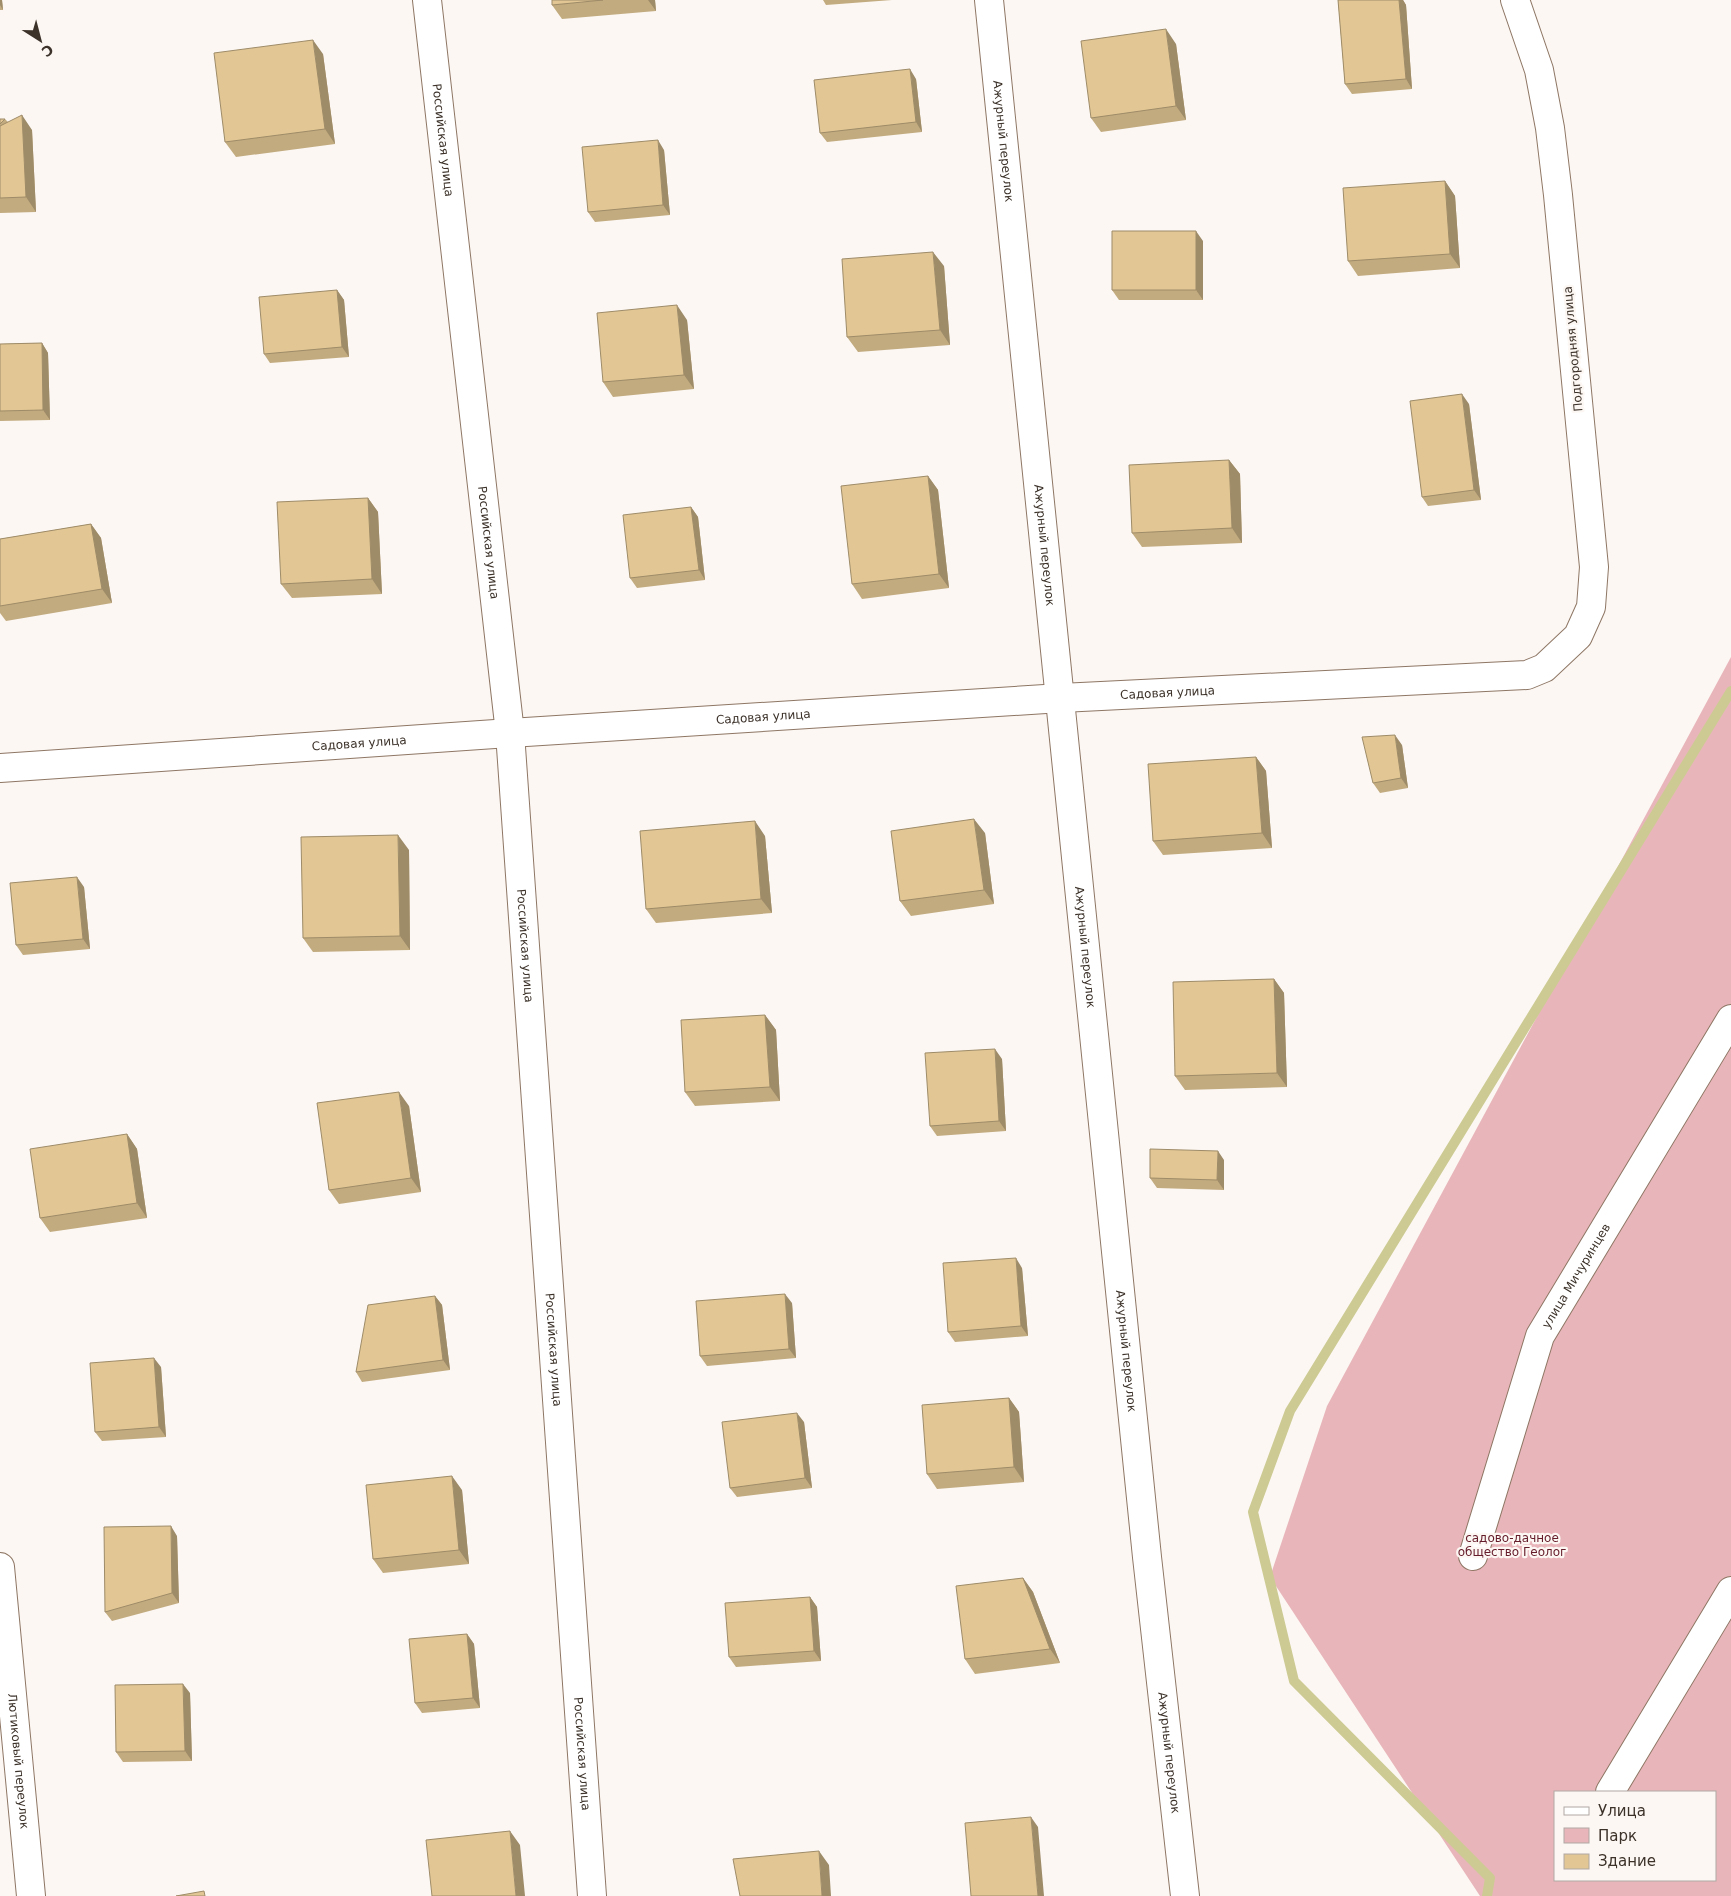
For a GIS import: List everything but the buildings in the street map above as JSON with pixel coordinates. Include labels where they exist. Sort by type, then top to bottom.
[{"type":"street","name":"Российская улица","points":[[427,0],[510,733],[592,1896]]},
{"type":"street","name":"Ажурный переулок","points":[[989,0],[1147,1557],[1185,1896]]},
{"type":"street","name":"Подгородняя улица","points":[[1514,0],[1539,70],[1550,128],[1594,567],[1591,607],[1578,636],[1544,668],[1527,675]]},
{"type":"street","name":"Садовая улица","points":[[0,768],[1061,698],[1527,675]]},
{"type":"street","name":"улица Мичуринцев","points":[[1473,1556],[1540,1336],[1731,1019]]},
{"type":"street","name":"Лютиковый переулок","points":[[0,1567],[31,1896]]},
{"type":"street","points":[[1611,1791],[1731,1591]]},
{"type":"green space","name":"садово-дачное общество Геолог","points":[[1731,657],[1731,1896],[1480,1896],[1270,1577],[1327,1406]]},
{"type":"waterway","points":[[1487,1896],[1490,1878],[1294,1681],[1253,1512],[1290,1411],[1731,691]]}]
